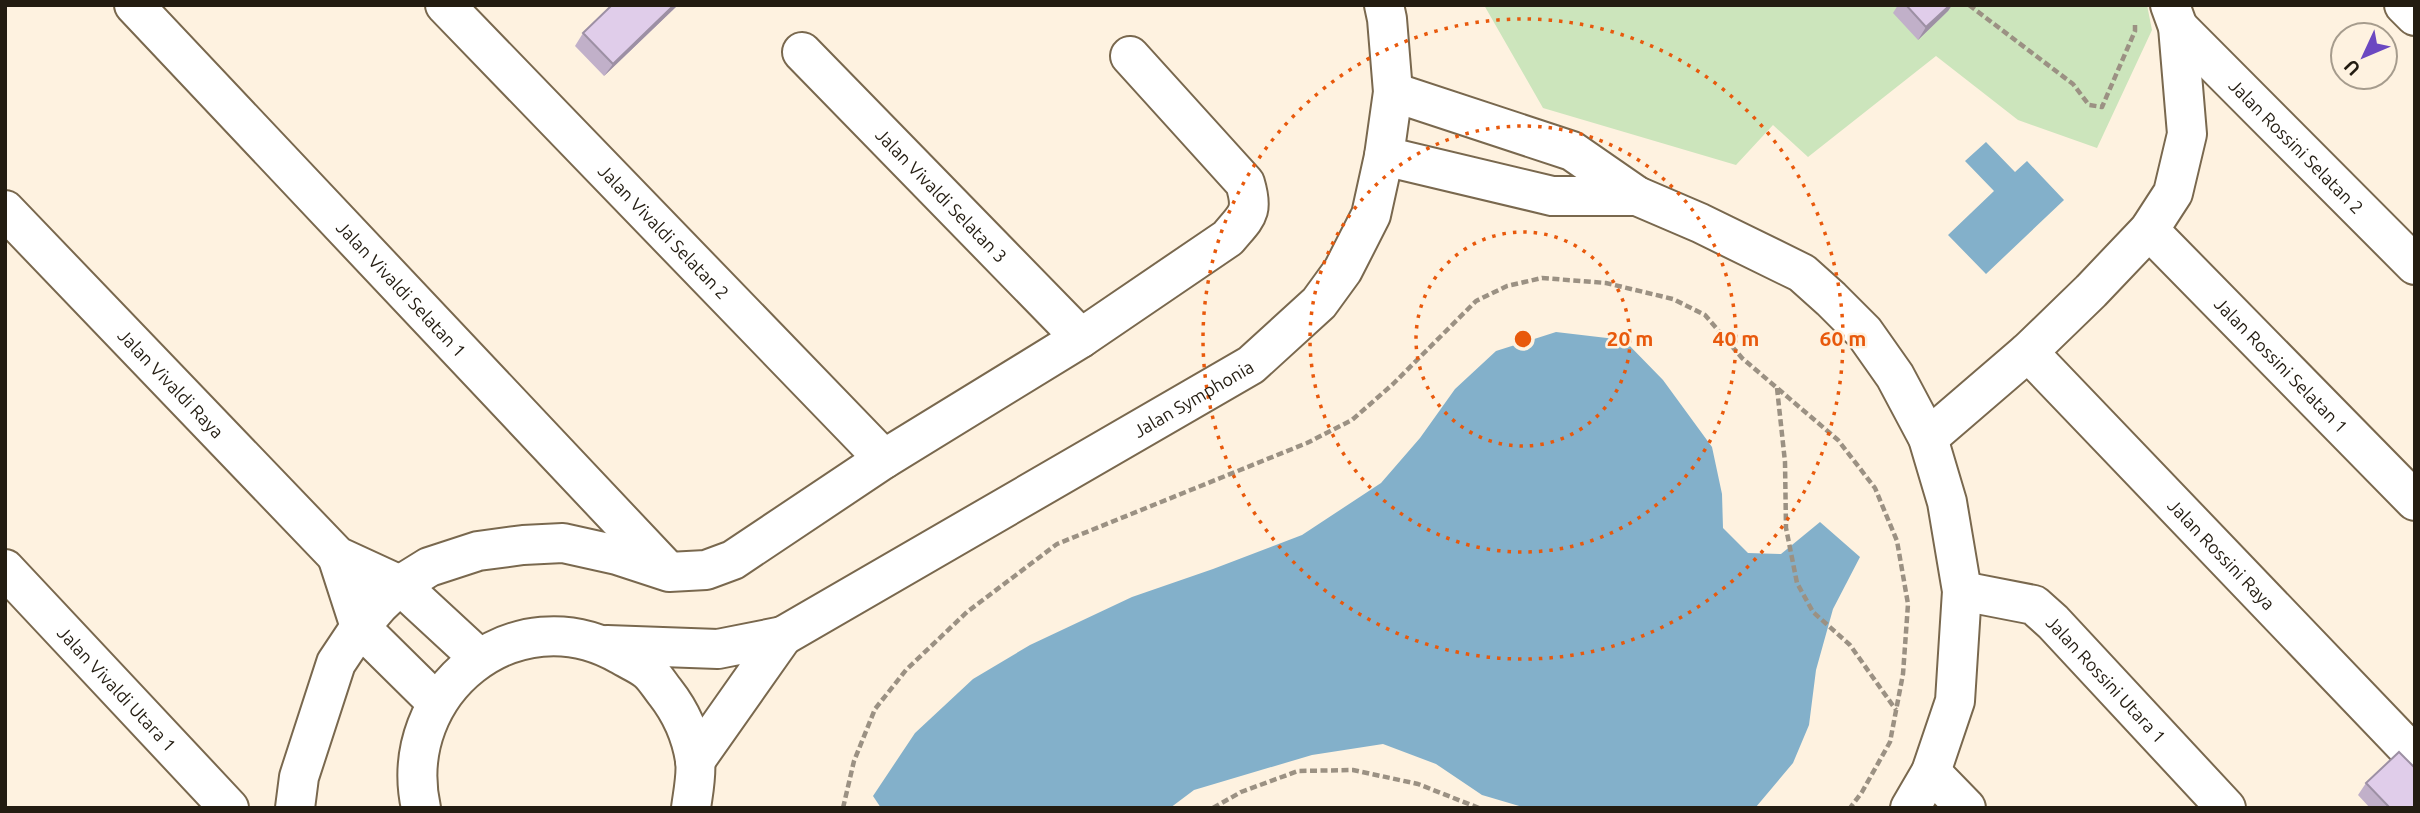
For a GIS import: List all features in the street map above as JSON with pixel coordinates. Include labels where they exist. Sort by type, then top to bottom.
[{"type":"street","name":"Jalan Vivaldi Selatan 1","points":[[134,5],[669,572]]},
{"type":"street","name":"Jalan Vivaldi Selatan 2","points":[[445,5],[884,459]]},
{"type":"street","name":"Jalan Symphonia","points":[[603,644],[718,649],[783,636],[1251,365],[1319,303],[1343,270],[1371,215],[1384,156],[1393,92],[1384,5]]},
{"type":"street","points":[[2404,5],[2415,16]]},
{"type":"street","points":[[1928,438],[2028,352],[2149,230],[2173,192],[2188,134],[2161,17]]},
{"type":"street","name":"Jalan Rossini Selatan 2","points":[[2161,17],[2415,265]]},
{"type":"street","name":"Jalan Vivaldi Selatan 3","points":[[802,52],[1081,338]]},
{"type":"street","points":[[295,808],[299,778],[336,663],[360,627],[379,605],[400,585],[429,567],[478,551],[563,543],[589,547],[669,572],[706,570],[733,560],[884,459],[1081,338],[1228,238],[1246,217],[1251,202],[1245,183],[1130,56]]},
{"type":"street","points":[[1393,92],[1572,151],[1637,195],[1802,273],[1864,332],[1895,376],[1928,438],[1947,502],[1962,591],[1955,701],[1931,772],[1910,808]]},
{"type":"street","points":[[1384,156],[1552,196],[1637,195]]},
{"type":"street","name":"Jalan Vivaldi Raya","points":[[5,210],[337,556],[400,585],[479,658]]},
{"type":"street","name":"Jalan Rossini Selatan 1","points":[[2149,230],[2415,501]]},
{"type":"street","name":"Jalan Rossini Raya","points":[[2028,352],[2415,757]]},
{"type":"street","name":"Jalan Vivaldi Raya","points":[[337,556],[360,627],[436,702]]},
{"type":"street","name":"Jalan Vivaldi Utara 1","points":[[5,569],[229,808]]},
{"type":"street","name":"Jalan Rossini Utara 1","points":[[1962,591],[2034,605],[2053,622],[2226,808]]},
{"type":"street","points":[[421,808],[416,786],[419,742],[436,702],[455,678],[479,658],[518,641],[560,636],[603,644],[648,671],[680,711],[695,761],[691,808]]},
{"type":"street","name":"Jalan Symphonia","points":[[695,761],[783,636]]},
{"type":"street","points":[[1931,772],[1966,808]]},
{"type":"path","points":[[1969,5],[2073,84],[2089,105],[2102,107],[2135,31],[2161,17]]},
{"type":"path","points":[[843,808],[854,761],[875,709],[906,670],[967,612],[1057,544],[1307,443],[1352,420],[1394,384],[1476,301],[1507,286],[1542,278],[1606,284],[1673,299],[1705,315],[1742,358],[1838,440],[1875,488],[1897,541],[1908,604],[1903,674],[1890,741],[1862,792],[1850,808]]},
{"type":"path","points":[[1777,387],[1785,462],[1786,528],[1797,583],[1812,612],[1850,645],[1896,710]]},
{"type":"path","points":[[1213,808],[1241,792],[1298,771],[1353,769],[1418,784],[1479,808]]},
{"type":"green space","points":[[1484,5],[2147,5],[2152,30],[2097,148],[2018,120],[1936,56],[1808,157],[1773,125],[1736,165],[1543,108]]},
{"type":"water","points":[[1986,142],[2015,172],[2027,161],[2064,200],[1986,274],[1948,235],[1994,191],[1965,161]]},
{"type":"water","points":[[1556,332],[1624,340],[1663,380],[1712,447],[1722,494],[1723,528],[1748,553],[1781,554],[1820,522],[1860,557],[1833,609],[1816,670],[1809,725],[1793,763],[1756,807],[1526,808],[1482,795],[1436,764],[1383,744],[1312,755],[1194,790],[1170,808],[881,808],[873,796],[915,733],[973,679],[1030,645],[1132,597],[1302,535],[1381,483],[1420,438],[1455,389],[1496,351]]},
{"type":"building","points":[[612,5],[674,5],[613,64],[583,33]]},
{"type":"building","points":[[1906,5],[1950,5],[1926,27]]},
{"type":"building","points":[[2399,752],[2415,768],[2415,808],[2390,808],[2366,783]]}]
